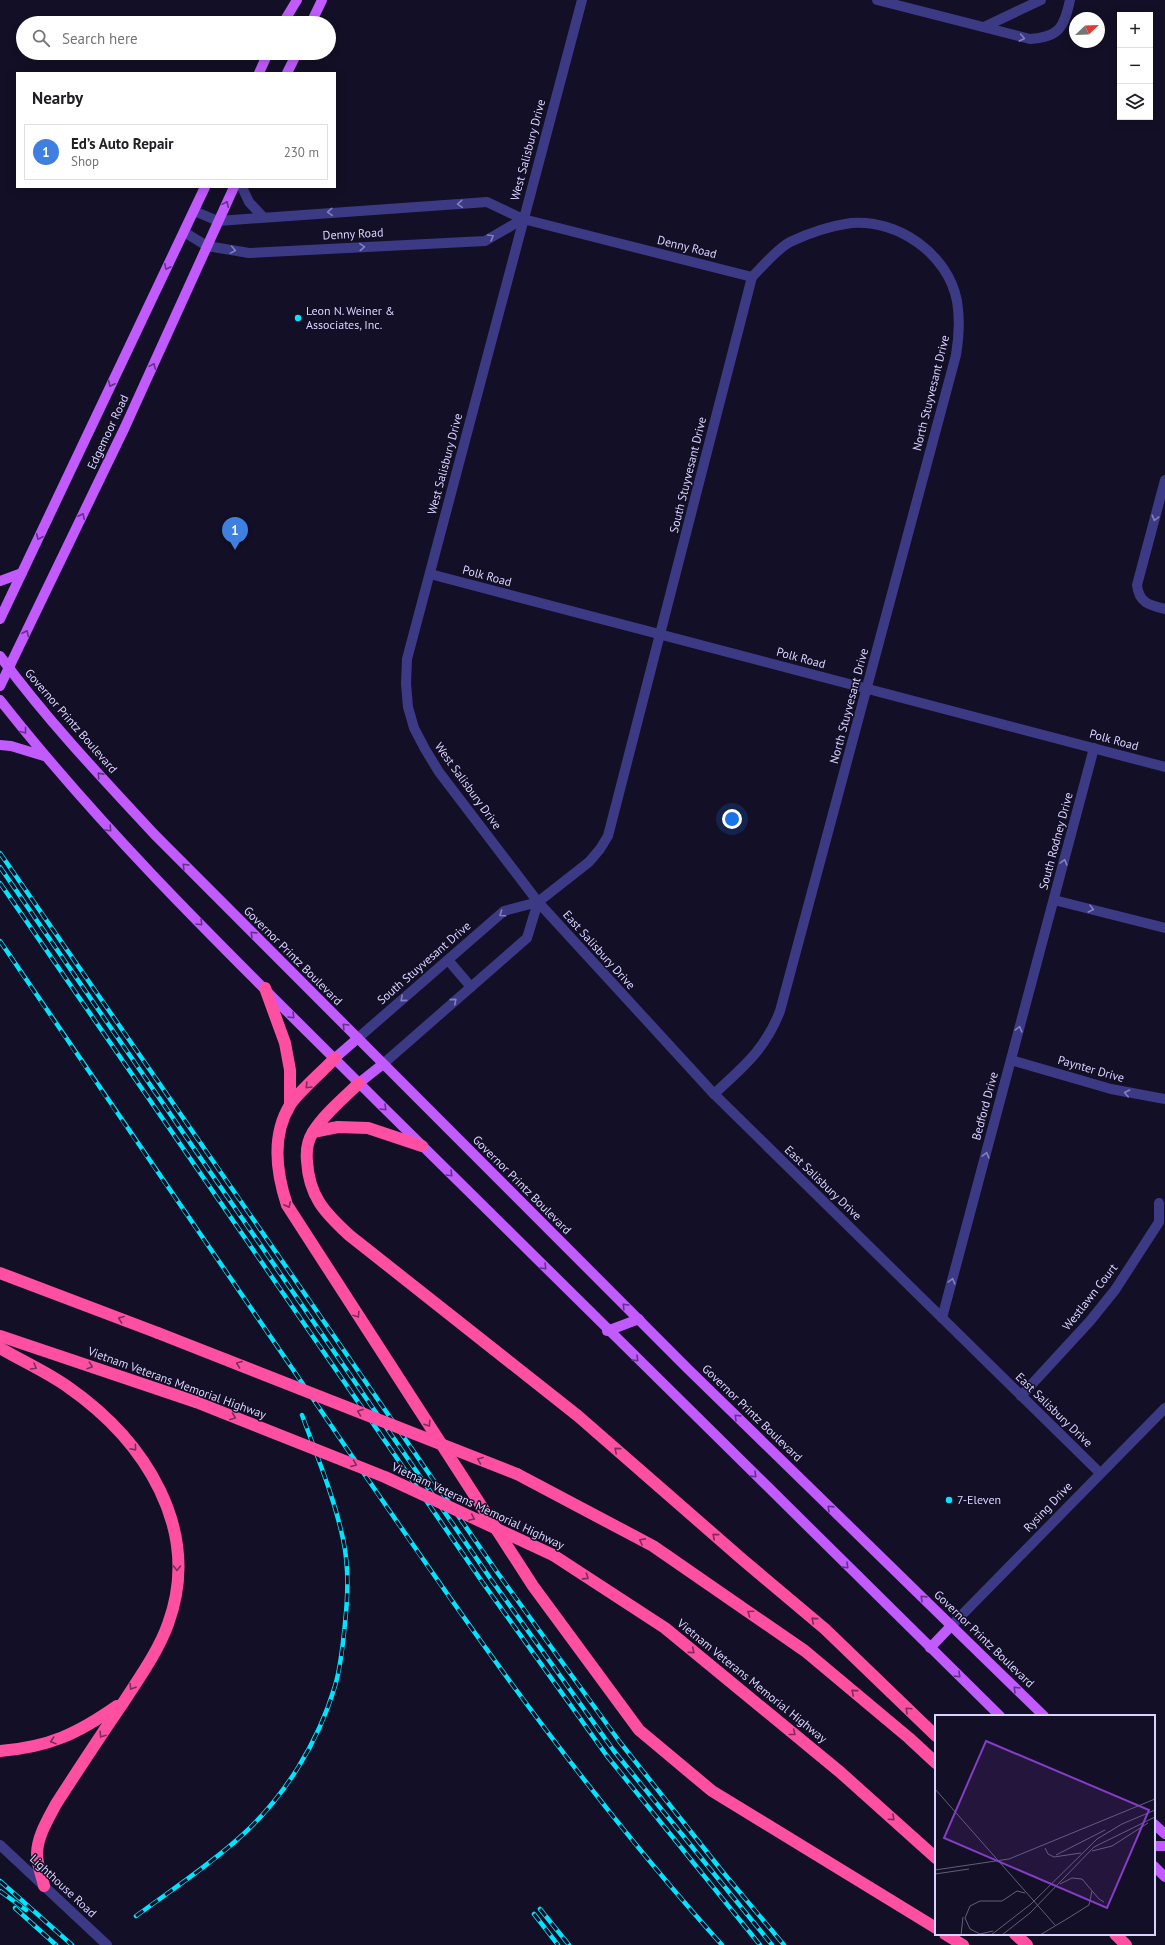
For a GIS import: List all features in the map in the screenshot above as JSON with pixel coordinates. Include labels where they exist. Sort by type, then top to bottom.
[{"type":"highway","points":[[265,988],[286,1043],[290,1070],[290,1104],[280,1131],[276,1152],[278,1175],[286,1204],[533,1586],[640,1730],[712,1791],[935,1927]]},
{"type":"highway","points":[[290,1104],[335,1058]]},
{"type":"highway","points":[[360,1083],[312,1132],[306,1154],[307,1174],[311,1187],[319,1204],[329,1217],[349,1235],[578,1416],[824,1629],[935,1735]]},
{"type":"highway","points":[[312,1132],[338,1127],[368,1128],[422,1146]]},
{"type":"highway","points":[[0,1273],[158,1332],[517,1474],[653,1546],[805,1651],[909,1738],[935,1762]]},
{"type":"highway","name":"Vietnam Veterans Memorial Highway","points":[[0,1336],[196,1402],[385,1477],[553,1555],[665,1628],[840,1772],[935,1857]]},
{"type":"highway","points":[[0,1348],[68,1387],[110,1422],[143,1458],[166,1503],[176,1537],[178,1572],[175,1599],[168,1624],[157,1646],[123,1702],[56,1804],[47,1822],[40,1838],[37,1854],[44,1886]]},
{"type":"highway","points":[[0,1751],[34,1747],[56,1740],[80,1730],[123,1702]]},
{"type":"highway","points":[[947,1935],[963,1945]]},
{"type":"highway","points":[[1016,1935],[1027,1945]]},
{"type":"highway","points":[[1116,1935],[1126,1945]]},
{"type":"main road","points":[[288,16],[297,0]]},
{"type":"main road","points":[[314,16],[322,0]]},
{"type":"main road","points":[[259,72],[265,60]]},
{"type":"main road","points":[[288,72],[294,60]]},
{"type":"main road","name":"Edgemoor Road","points":[[0,619],[205,188]]},
{"type":"main road","name":"Edgemoor Road","points":[[0,686],[125,427],[234,188]]},
{"type":"main road","points":[[0,581],[22,573]]},
{"type":"main road","name":"Governor Printz Boulevard","points":[[0,656],[73,745],[151,831],[638,1320],[1043,1715]]},
{"type":"main road","points":[[0,700],[44,756],[129,850],[607,1331],[999,1715]]},
{"type":"main road","points":[[0,745],[11,746],[44,756]]},
{"type":"main road","name":"South Stuyvesant Drive","points":[[335,1058],[358,1038]]},
{"type":"main road","points":[[360,1083],[383,1064]]},
{"type":"main road","points":[[607,1331],[638,1320]]},
{"type":"main road","points":[[930,1648],[952,1626]]},
{"type":"main road","points":[[1155,1825],[1165,1834]]},
{"type":"main road","points":[[1155,1867],[1165,1877]]},
{"type":"street","name":"West Salisbury Drive","points":[[538,902],[439,772],[414,728],[408,707],[406,684],[408,659],[582,0]]},
{"type":"street","points":[[877,0],[1030,39],[1052,35],[1061,26],[1070,0]]},
{"type":"street","points":[[984,27],[1041,0]]},
{"type":"street","points":[[242,188],[249,202],[263,217]]},
{"type":"street","name":"Denny Road","points":[[194,211],[218,221],[487,202],[523,219],[752,277]]},
{"type":"street","name":"Denny Road","points":[[184,232],[207,246],[249,253],[485,241],[523,219]]},
{"type":"street","name":"North Stuyvesant Drive","points":[[714,1094],[755,1056],[765,1044],[773,1031],[780,1011],[956,355],[959,334],[957,300],[952,283],[934,256],[908,235],[882,225],[852,223],[825,228],[788,243],[752,277]]},
{"type":"street","name":"South Stuyvesant Drive","points":[[358,1038],[504,911],[538,902],[589,862],[600,849],[608,836],[752,277]]},
{"type":"street","points":[[1165,480],[1137,585],[1141,600],[1147,604],[1165,609]]},
{"type":"street","name":"Polk Road","points":[[430,574],[1165,767]]},
{"type":"street","name":"South Rodney Drive","points":[[1094,748],[1054,900],[1165,928]]},
{"type":"street","name":"Bedford Drive","points":[[942,1318],[1054,900]]},
{"type":"street","points":[[383,1064],[527,938],[538,902]]},
{"type":"street","name":"East Salisbury Drive","points":[[538,902],[714,1094],[1100,1473]]},
{"type":"street","points":[[448,960],[471,987]]},
{"type":"street","name":"Paynter Drive","points":[[1011,1060],[1111,1089],[1146,1097],[1165,1099]]},
{"type":"street","name":"Westlawn Court","points":[[1021,1396],[1090,1321],[1115,1290],[1159,1222],[1159,1203]]},
{"type":"street","name":"Rysing Drive","points":[[952,1626],[1165,1408]]},
{"type":"street","name":"Lighthouse Road","points":[[0,1845],[107,1945]]},
{"type":"railway","points":[[0,853],[497,1572],[619,1741],[722,1871],[784,1945]]},
{"type":"railway","points":[[0,867],[490,1578],[614,1751],[772,1945]]},
{"type":"railway","points":[[0,883],[483,1583],[607,1756],[760,1945]]},
{"type":"railway","points":[[0,941],[406,1535],[506,1676],[611,1813],[665,1880],[722,1945]]},
{"type":"railway","points":[[136,1916],[227,1848],[239,1838],[271,1805],[298,1768],[309,1749],[328,1707],[335,1686],[342,1655],[346,1613],[347,1581],[345,1549],[335,1508],[302,1415]]},
{"type":"railway","points":[[0,1881],[72,1945]]},
{"type":"railway","points":[[0,1891],[26,1910]]},
{"type":"railway","points":[[15,1908],[56,1945]]},
{"type":"railway","points":[[540,1909],[569,1945]]},
{"type":"railway","points":[[534,1914],[558,1945]]},
{"type":"place","name":"Leon N. Weiner & Associates, Inc.","points":[[298,318]]},
{"type":"place","name":"Ed’s Auto Repair","points":[[235,550]]},
{"type":"place","name":"7-Eleven","points":[[949,1500]]}]
